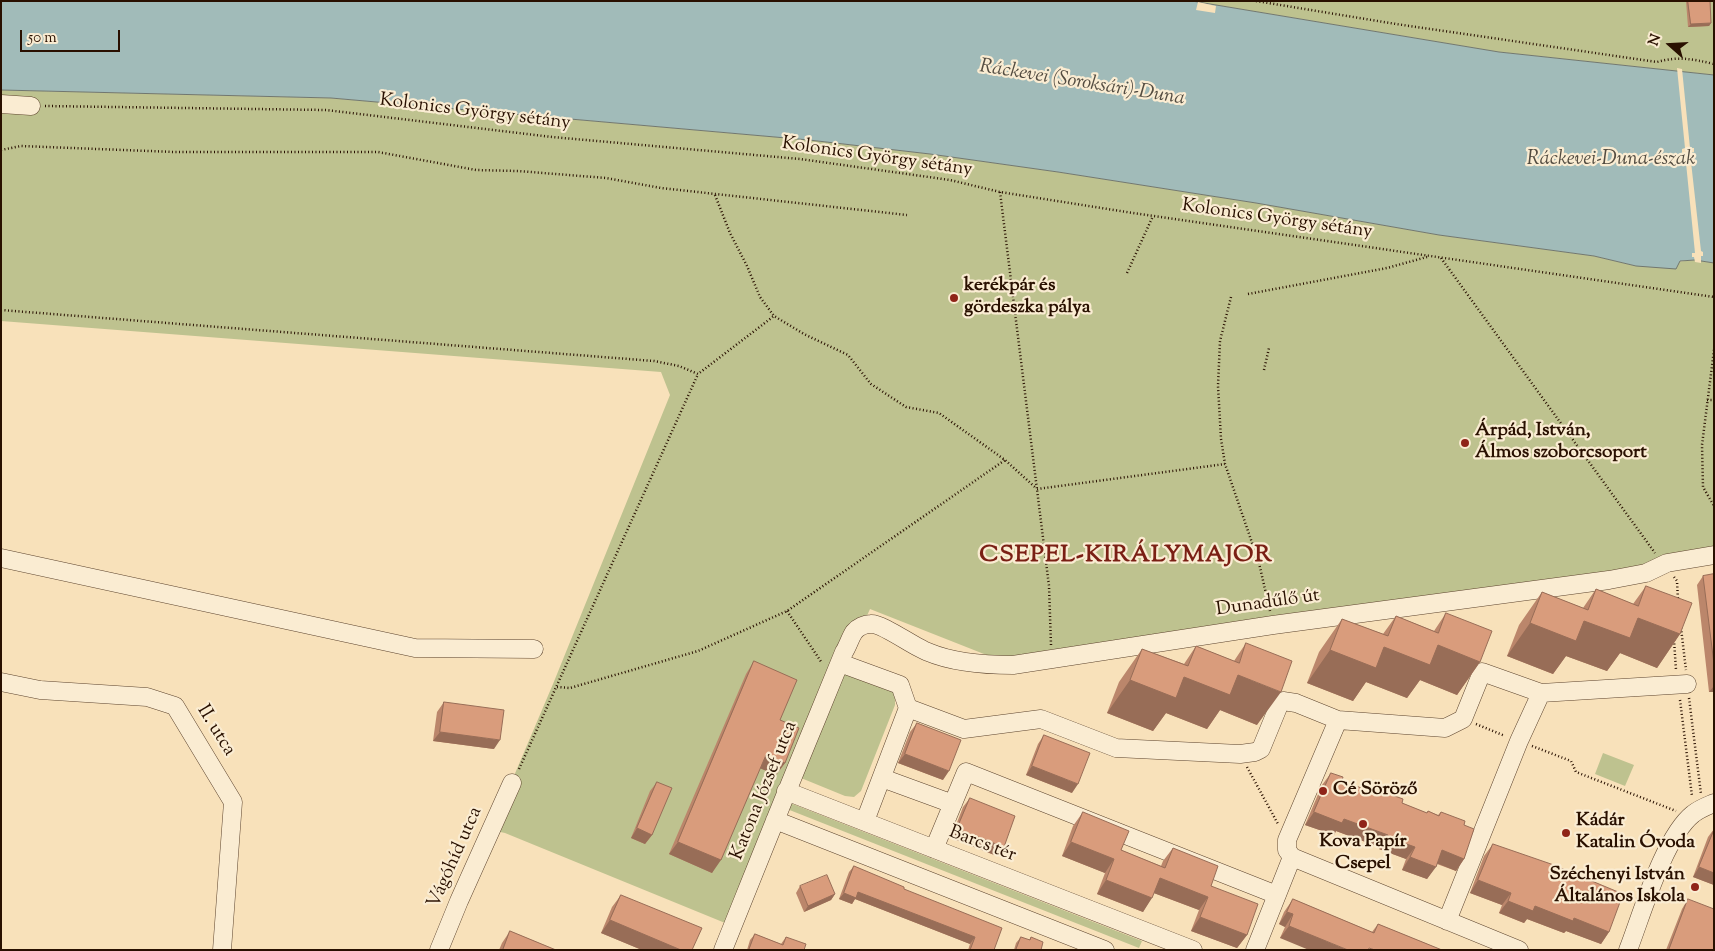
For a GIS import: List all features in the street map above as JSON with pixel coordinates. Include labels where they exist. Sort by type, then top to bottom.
[{"type":"street","points":[[1,104],[31,106]]},
{"type":"street","name":"Dunadűlő út","points":[[843,655],[856,630],[862,626],[872,624],[880,625],[908,643],[951,660],[993,665],[1013,665],[1273,624],[1609,580],[1646,573],[1685,559],[1714,555]]},
{"type":"street","points":[[1,558],[415,648],[534,649]]},
{"type":"street","points":[[843,655],[900,685],[908,708],[865,822]]},
{"type":"street","name":"Katona József utca","points":[[724,950],[786,791],[843,655]]},
{"type":"street","points":[[908,708],[964,729],[1041,719],[1116,748],[1240,754],[1255,752],[1261,749],[1279,705],[1284,701],[1296,703],[1338,720],[1445,728],[1463,718],[1482,672],[1541,693],[1683,684]]},
{"type":"street","name":"II. utca","points":[[1,682],[40,690],[147,697],[175,706],[234,802],[222,950]]},
{"type":"street","points":[[1447,922],[1518,741],[1541,693]]},
{"type":"street","points":[[1338,720],[1287,840],[1287,850],[1292,857],[1519,950]]},
{"type":"street","points":[[934,849],[966,772],[1276,895]]},
{"type":"street","points":[[882,778],[952,804]]},
{"type":"street","name":"Vágóhíd utca","points":[[439,950],[512,783]]},
{"type":"street","name":"Barcs tér","points":[[786,791],[934,849],[1159,944],[1192,950]]},
{"type":"street","points":[[1628,950],[1662,861],[1674,836],[1703,804]]},
{"type":"street","points":[[775,820],[1106,950]]},
{"type":"street","points":[[1255,950],[1292,857]]},
{"type":"path","points":[[1256,1],[1414,27],[1657,62],[1687,58],[1714,64]]},
{"type":"path","name":"Kolonics György sétány","points":[[31,106],[326,110],[552,137],[800,159],[950,180],[1000,192],[1153,216],[1714,297]]},
{"type":"path","points":[[1,150],[21,146],[175,152],[378,152],[476,170],[518,171],[606,178],[715,195],[907,215]]},
{"type":"path","points":[[1000,192],[1049,586],[1052,659]]},
{"type":"path","points":[[715,195],[730,233],[760,297],[774,316],[804,334],[848,355],[871,384],[906,407],[939,413],[1005,460],[1037,490]]},
{"type":"path","points":[[1127,273],[1153,216]]},
{"type":"path","points":[[1248,294],[1387,268],[1428,256]]},
{"type":"path","points":[[1441,258],[1677,581],[1679,605]]},
{"type":"path","points":[[1231,297],[1220,341],[1218,377],[1221,439],[1225,464],[1259,563],[1273,624]]},
{"type":"path","points":[[1,310],[654,361],[679,366],[698,374]]},
{"type":"path","points":[[512,783],[698,374],[774,316]]},
{"type":"path","points":[[1264,370],[1269,348]]},
{"type":"path","points":[[1714,350],[1702,445],[1703,487],[1714,506]]},
{"type":"path","points":[[1707,400],[1714,400]]},
{"type":"path","points":[[557,687],[570,688],[698,651],[787,611],[1005,460]]},
{"type":"path","points":[[1037,490],[1225,464]]},
{"type":"path","points":[[787,611],[820,658],[832,682]]},
{"type":"path","points":[[1681,625],[1683,684],[1703,804]]},
{"type":"path","points":[[1673,636],[1703,804]]},
{"type":"path","points":[[1463,718],[1518,741],[1571,760],[1576,772],[1677,812],[1680,808]]},
{"type":"path","points":[[1240,754],[1287,840]]},
{"type":"green space","points":[[1192,1],[1714,1],[1714,75],[1499,52]]},
{"type":"green space","points":[[1,90],[331,98],[809,140],[930,154],[1058,172],[1256,203],[1439,235],[1594,256],[1636,266],[1695,260],[1714,263],[1714,562],[1022,669],[870,609],[843,669],[888,687],[895,694],[895,705],[861,791],[854,797],[845,796],[801,778],[730,925],[505,833],[491,830],[553,684],[670,395],[661,372],[1,321]]},
{"type":"green space","points":[[1603,753],[1634,765],[1625,786],[1595,774]]},
{"type":"green space","points":[[790,803],[1142,941],[1139,948],[787,809]]},
{"type":"water","name":"Ráckevei-Duna-észak","points":[[1,1],[1192,1],[1499,52],[1714,75],[1714,263],[1695,260],[1680,261],[1676,269],[1636,266],[1594,256],[1439,235],[1256,203],[1058,172],[930,154],[809,140],[331,98],[1,90]]},
{"type":"pier","points":[[1198,2],[1216,6],[1215,13],[1196,10]]},
{"type":"pier","points":[[1677,68],[1682,69],[1690,148],[1694,148],[1694,152],[1690,153],[1701,251],[1703,252],[1701,263],[1695,262],[1694,257],[1692,257],[1692,253],[1695,253],[1685,153],[1682,153],[1682,149],[1685,148]]},
{"type":"building","points":[[1688,1],[1710,1],[1711,23],[1691,24]]},
{"type":"building","points":[[1714,574],[1714,664],[1703,576]]},
{"type":"building","points":[[1646,586],[1692,603],[1680,634],[1638,618],[1630,638],[1584,621],[1576,641],[1530,623],[1542,592],[1588,610],[1596,589],[1638,606]]},
{"type":"building","points":[[1446,613],[1492,631],[1480,662],[1438,645],[1430,665],[1384,647],[1376,668],[1330,650],[1342,619],[1388,636],[1396,616],[1438,633]]},
{"type":"building","points":[[1246,643],[1292,661],[1281,692],[1238,675],[1230,695],[1184,677],[1176,698],[1130,680],[1142,649],[1188,666],[1196,646],[1239,663]]},
{"type":"building","points":[[754,661],[797,680],[780,720],[799,728],[785,763],[766,755],[721,860],[678,842]]},
{"type":"building","points":[[444,702],[504,710],[500,740],[440,732]]},
{"type":"building","points":[[917,723],[961,740],[949,771],[905,754]]},
{"type":"building","points":[[1044,735],[1090,753],[1078,784],[1032,766]]},
{"type":"building","points":[[1331,773],[1343,777],[1342,781],[1364,789],[1380,794],[1381,791],[1403,799],[1402,803],[1427,813],[1428,811],[1439,816],[1441,812],[1465,821],[1464,825],[1474,829],[1464,859],[1442,850],[1436,867],[1410,857],[1415,847],[1344,819],[1342,823],[1314,812]]},
{"type":"building","points":[[657,782],[672,788],[652,835],[637,828]]},
{"type":"building","points":[[970,798],[1015,816],[1004,847],[957,829]]},
{"type":"building","points":[[1083,812],[1129,831],[1121,850],[1165,868],[1173,848],[1218,866],[1211,886],[1258,904],[1247,935],[1200,917],[1208,897],[1160,878],[1152,898],[1106,880],[1114,859],[1071,842]]},
{"type":"building","points":[[1714,830],[1714,873],[1699,867]]},
{"type":"building","points":[[1493,844],[1551,864],[1623,894],[1609,932],[1574,918],[1573,921],[1535,906],[1533,911],[1508,901],[1511,893],[1478,880]]},
{"type":"building","points":[[854,866],[904,887],[904,889],[1002,928],[994,950],[970,950],[975,937],[858,892],[856,898],[844,893]]},
{"type":"building","points":[[827,875],[835,894],[808,906],[800,886]]},
{"type":"building","points":[[621,895],[702,928],[692,950],[681,950],[610,920]]},
{"type":"building","points":[[1293,899],[1374,933],[1378,924],[1442,950],[1375,950],[1369,948],[1368,950],[1348,950],[1289,926],[1293,914],[1287,912]]},
{"type":"building","points":[[1688,899],[1714,909],[1714,950],[1669,950]]},
{"type":"building","points":[[510,931],[556,950],[503,950]]},
{"type":"building","points":[[755,934],[783,945],[786,937],[806,944],[804,950],[749,950]]},
{"type":"building","points":[[1021,937],[1030,940],[1031,937],[1043,942],[1041,950],[1016,950]]},
{"type":"place","name":"kerékpár és gördeszka pálya","points":[[954,298]]},
{"type":"place","name":"Árpád, István, Álmos szoborcsoport","points":[[1465,443]]},
{"type":"place","name":"Cé Söröző","points":[[1323,791]]},
{"type":"place","name":"Kova Papír Csepel","points":[[1363,824]]},
{"type":"place","name":"Kádár Katalin Óvoda","points":[[1566,833]]},
{"type":"place","name":"Széchenyi István Általános Iskola","points":[[1695,887]]},
{"type":"district","name":"CSEPEL-KIRÁLYMAJOR","points":[[1126,557]]},
{"type":"water label","name":"Ráckevei (Soroksári)-Duna","points":[[1082,84]]}]
